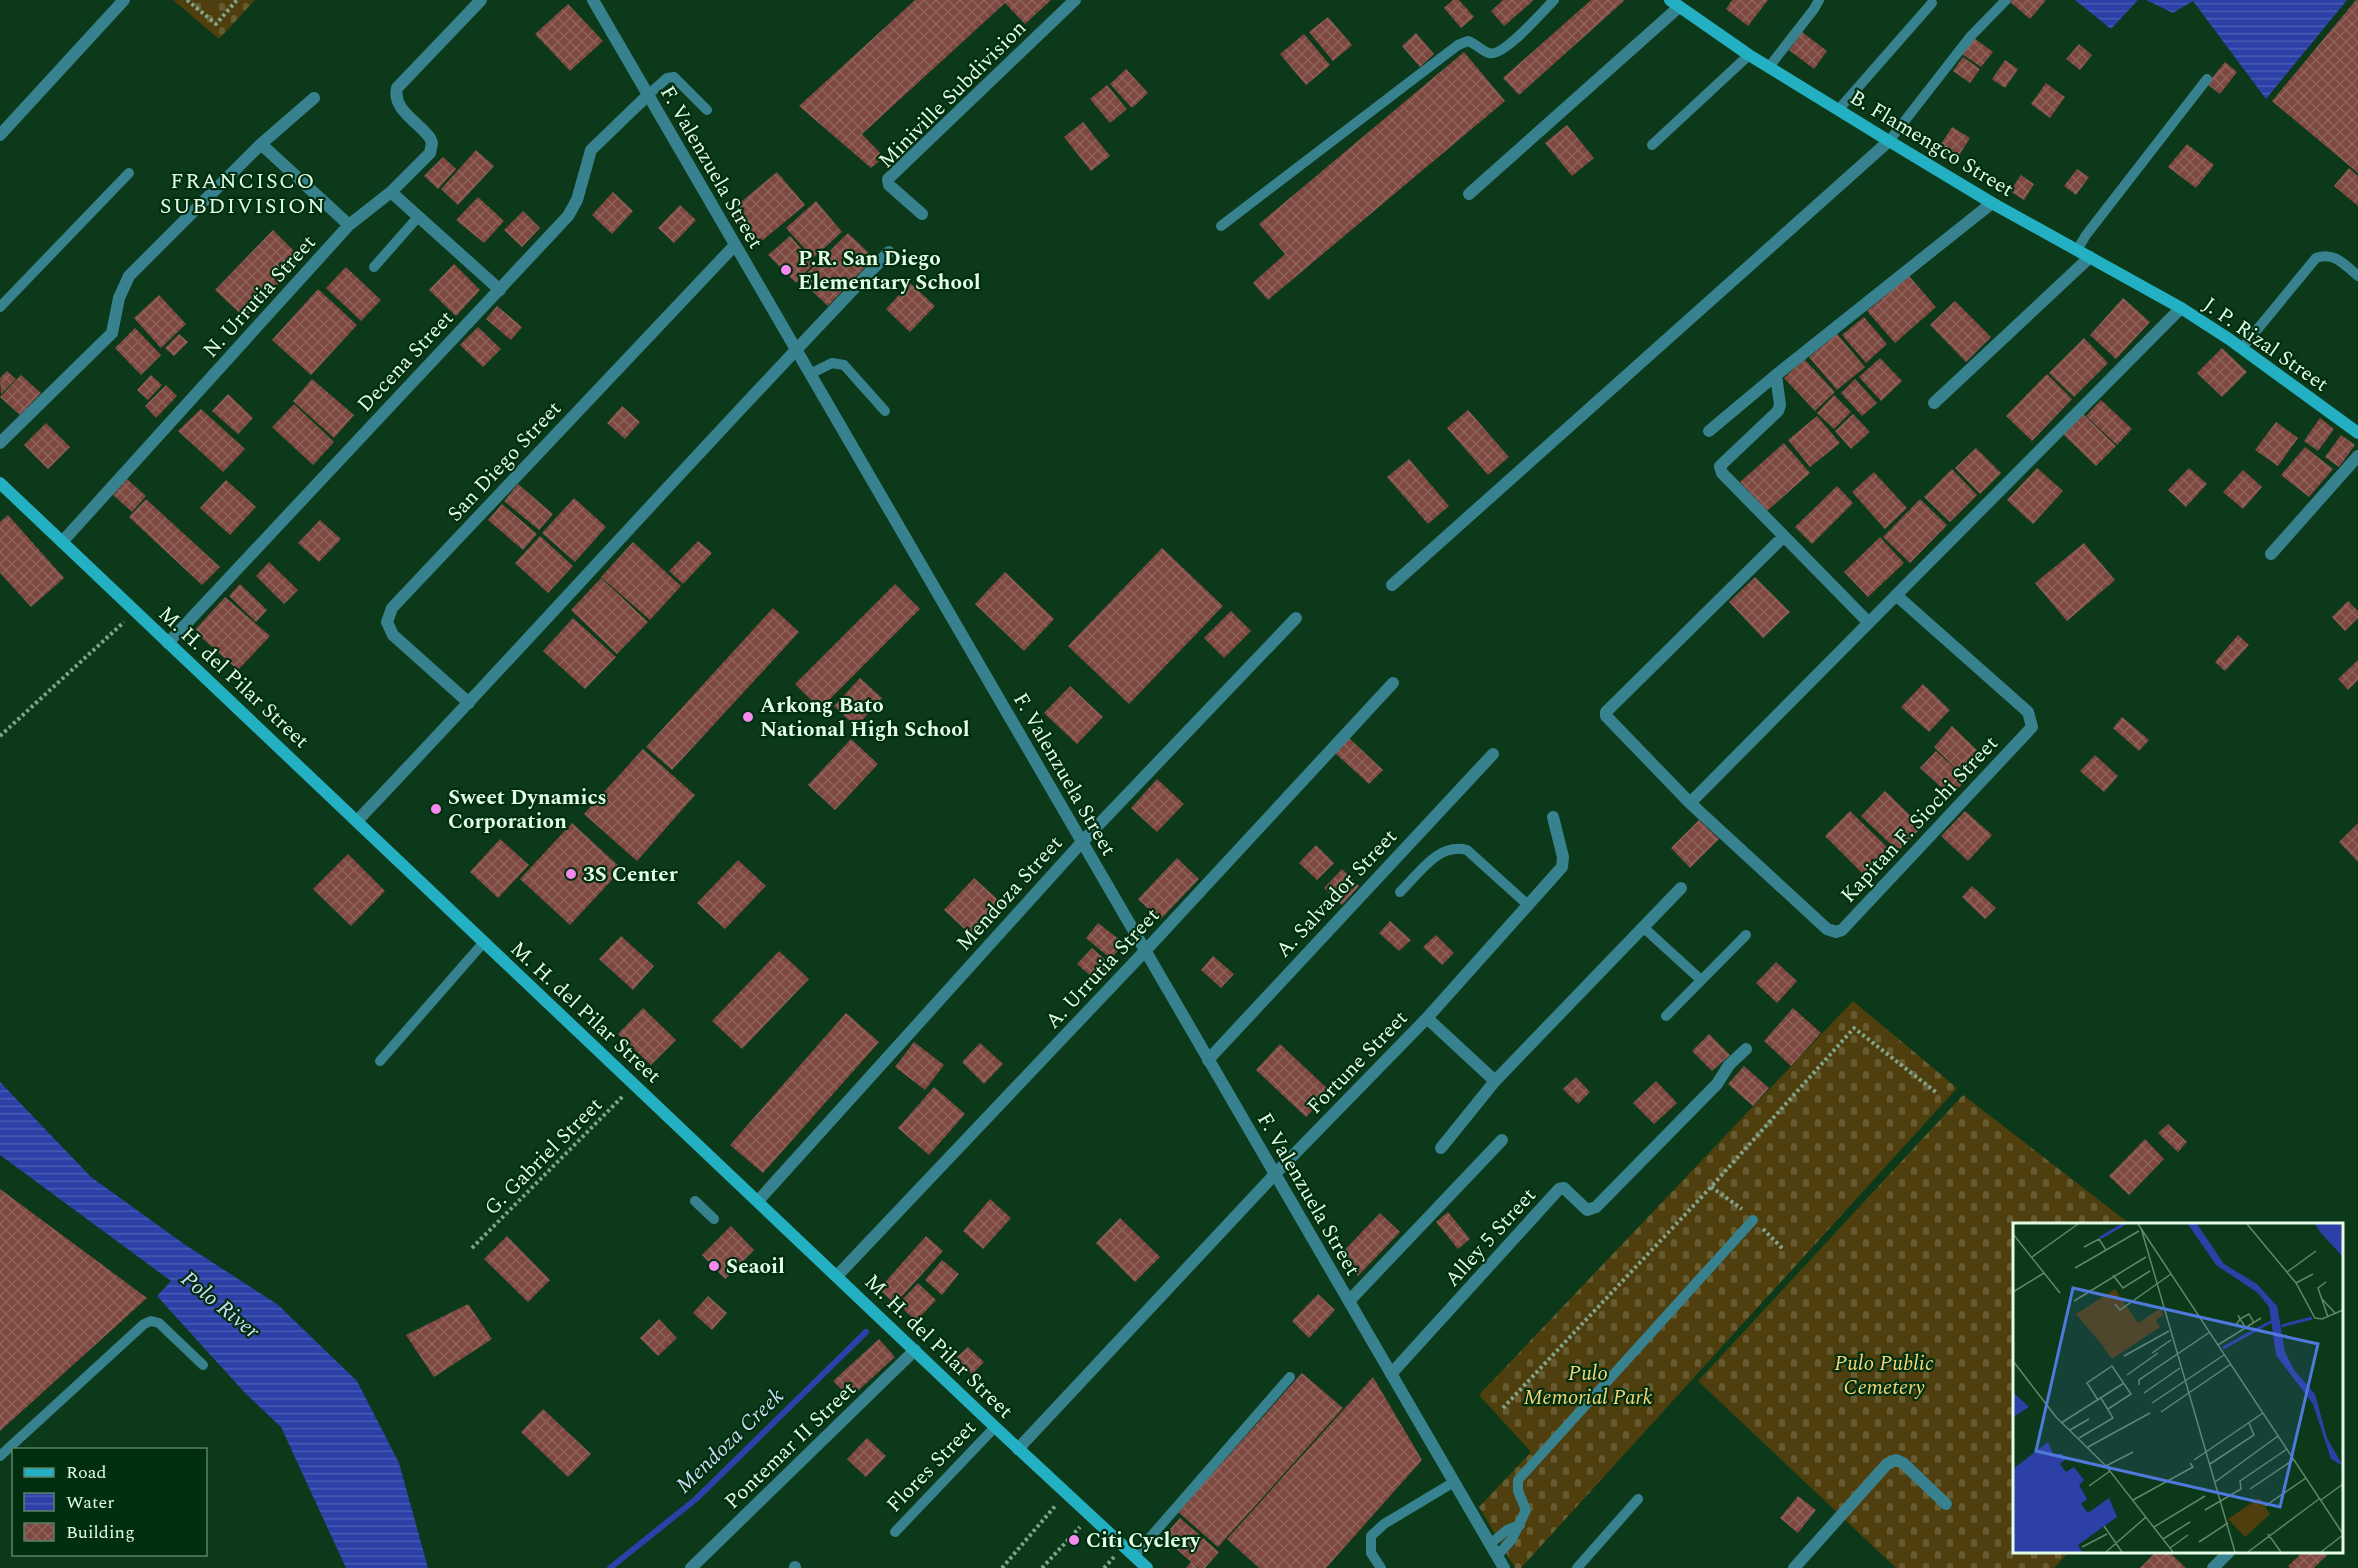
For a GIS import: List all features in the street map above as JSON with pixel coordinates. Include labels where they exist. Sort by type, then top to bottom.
[{"type":"main road","name":"B. Flamengco Street","points":[[1674,4],[1749,55],[1992,203],[2181,308]]},
{"type":"main road","name":"J. P. Rizal Street","points":[[2181,308],[2242,348],[2358,433]]},
{"type":"main road","name":"M. H. del Pilar Street","points":[[0,483],[1146,1568]]},
{"type":"street","points":[[0,135],[124,0]]},
{"type":"street","name":"N. Urrutia Street","points":[[62,542],[349,225],[391,192],[432,148],[427,133],[399,106],[395,95],[397,88],[480,0]]},
{"type":"street","name":"F. Valenzuela Street","points":[[593,0],[1504,1568]]},
{"type":"street","name":"Miniville Subdivision","points":[[922,214],[890,185],[888,179],[1075,0]]},
{"type":"street","points":[[1469,194],[1674,4]]},
{"type":"street","name":"Decena Street","points":[[168,643],[500,290],[574,208],[591,150],[648,95]]},
{"type":"street","points":[[0,443],[112,333],[119,298],[129,276],[261,144],[314,98]]},
{"type":"street","points":[[1392,585],[1889,141]]},
{"type":"street","points":[[261,144],[349,225]]},
{"type":"street","points":[[391,192],[500,290]]},
{"type":"street","points":[[1709,431],[1992,203]]},
{"type":"street","name":"San Diego Street","points":[[469,703],[393,635],[387,622],[392,608],[735,245]]},
{"type":"street","points":[[357,821],[469,703],[795,349],[890,252]]},
{"type":"street","points":[[1934,403],[2090,257]]},
{"type":"street","points":[[1690,803],[2181,308]]},
{"type":"street","points":[[1776,375],[1780,405],[1778,411],[1720,466],[1720,470],[1869,623]]},
{"type":"street","points":[[2271,554],[2358,456]]},
{"type":"street","name":"Kapitan F. Siochi Street","points":[[1783,537],[1606,712],[1608,720],[1690,803],[1827,929],[1836,932],[1842,930],[2032,727],[2028,712],[1896,595]]},
{"type":"street","name":"Mendoza Street","points":[[758,1201],[1082,842],[1296,618]]},
{"type":"street","name":"A. Urrutia Street","points":[[837,1276],[1145,951],[1393,683]]},
{"type":"street","name":"A. Salvador Street","points":[[1208,1060],[1493,754]]},
{"type":"street","name":"Fortune Street","points":[[1018,1449],[1275,1174],[1427,1018],[1562,867],[1563,862],[1553,817]]},
{"type":"street","points":[[1441,1148],[1495,1082],[1681,888]]},
{"type":"street","points":[[1427,1018],[1495,1082]]},
{"type":"street","name":"Alley 5 Street","points":[[1391,1374],[1559,1190],[1564,1188],[1587,1210],[1596,1207],[1717,1084],[1729,1065],[1746,1049]]},
{"type":"street","points":[[1349,1301],[1502,1140]]},
{"type":"street","name":"Pontemar II Street","points":[[697,1566],[915,1350]]},
{"type":"street","points":[[1794,1568],[1887,1464],[1896,1460],[1903,1463],[1946,1504]]},
{"type":"street","points":[[2213,1568],[2227,1553]]},
{"type":"lane","points":[[1221,226],[1458,45],[1468,41],[1489,53],[1498,53],[1507,47],[1554,0]]},
{"type":"lane","points":[[1769,67],[1819,0]]},
{"type":"lane","points":[[1889,141],[1970,37],[2006,0]]},
{"type":"lane","points":[[1839,109],[1932,3]]},
{"type":"lane","points":[[1652,145],[1749,55]]},
{"type":"lane","points":[[648,95],[667,78],[674,77],[707,110]]},
{"type":"lane","points":[[2077,250],[2207,79]]},
{"type":"lane","points":[[0,308],[129,173]]},
{"type":"lane","points":[[374,267],[418,217]]},
{"type":"lane","points":[[2242,348],[2316,258],[2328,255],[2335,257],[2358,276]]},
{"type":"lane","points":[[810,374],[832,363],[844,365],[885,411]]},
{"type":"lane","points":[[1401,892],[1436,856],[1448,849],[1460,848],[1467,850],[1528,905]]},
{"type":"lane","points":[[1644,927],[1701,980]]},
{"type":"lane","points":[[1666,1016],[1746,934]]},
{"type":"lane","points":[[380,1061],[484,942]]},
{"type":"lane","points":[[695,1201],[714,1219]]},
{"type":"lane","points":[[1497,1556],[1512,1539],[1526,1510],[1518,1491],[1518,1480],[1753,1220]]},
{"type":"lane","points":[[0,1456],[144,1324],[151,1321],[159,1323],[203,1365]]},
{"type":"lane","points":[[1134,1556],[1290,1377]]},
{"type":"lane","name":"Flores Street","points":[[895,1532],[995,1427]]},
{"type":"lane","points":[[1381,1568],[1371,1553],[1371,1536],[1384,1524],[1454,1482]]},
{"type":"lane","points":[[1577,1568],[1638,1499]]},
{"type":"lane","points":[[1490,1544],[1507,1530],[1520,1525]]},
{"type":"path","points":[[187,0],[216,24],[237,0]]},
{"type":"path","points":[[0,736],[135,611]]},
{"type":"path","points":[[1503,1408],[1711,1187],[1854,1028],[1937,1093]]},
{"type":"path","name":"G. Gabriel Street","points":[[472,1248],[635,1084]]},
{"type":"path","points":[[1711,1187],[1753,1220],[1783,1249]]},
{"type":"path","points":[[1002,1568],[1067,1493]]},
{"type":"path","points":[[1042,1568],[1090,1515]]},
{"type":"green space","points":[[173,0],[255,0],[219,39]]},
{"type":"green space","name":"Pulo Memorial Park","points":[[1853,1001],[1957,1088],[1521,1568],[1515,1568],[1479,1507],[1531,1452],[1479,1395]]},
{"type":"green space","name":"Pulo Public Cemetery","points":[[1963,1095],[2129,1223],[2013,1223],[2013,1553],[2068,1553],[2054,1568],[1896,1568],[1698,1381]]},
{"type":"water","points":[[2075,0],[2138,0],[2111,29]]},
{"type":"water","points":[[2146,0],[2347,0],[2266,99],[2193,1],[2173,13]]},
{"type":"water","name":"Polo River","points":[[0,1082],[91,1177],[184,1244],[277,1304],[357,1381],[399,1463],[428,1568],[346,1568],[281,1427],[245,1393],[157,1296],[171,1281],[0,1155]]},
{"type":"building","points":[[915,0],[1051,0],[1025,24],[1005,3],[862,134],[884,157],[871,168],[799,106]]},
{"type":"building","points":[[1453,0],[1459,0],[1474,17],[1461,28],[1444,8]]},
{"type":"building","points":[[1503,0],[1534,0],[1504,26],[1491,11]]},
{"type":"building","points":[[1591,0],[1625,0],[1519,95],[1503,78]]},
{"type":"building","points":[[1732,0],[1768,0],[1748,26],[1726,9]]},
{"type":"building","points":[[2011,0],[2046,0],[2030,19],[2010,2]]},
{"type":"building","points":[[2358,0],[2358,173],[2272,101]]},
{"type":"building","points":[[568,4],[603,41],[570,71],[535,34]]},
{"type":"building","points":[[1328,17],[1352,45],[1333,61],[1309,32]]},
{"type":"building","points":[[1802,32],[1827,51],[1814,69],[1789,50]]},
{"type":"building","points":[[1416,33],[1434,54],[1420,67],[1402,46]]},
{"type":"building","points":[[1304,34],[1330,65],[1306,85],[1280,54]]},
{"type":"building","points":[[1974,38],[1993,52],[1981,67],[1962,54]]},
{"type":"building","points":[[2079,44],[2092,55],[2080,70],[2066,59]]},
{"type":"building","points":[[1464,52],[1505,101],[1268,300],[1253,283],[1285,254],[1259,224]]},
{"type":"building","points":[[1963,57],[1980,69],[1970,83],[1953,71]]},
{"type":"building","points":[[2005,60],[2018,69],[2005,88],[1992,79]]},
{"type":"building","points":[[2225,62],[2237,72],[2220,94],[2207,84]]},
{"type":"building","points":[[1126,69],[1148,93],[1132,108],[1110,84]]},
{"type":"building","points":[[2046,83],[2065,97],[2050,118],[2031,104]]},
{"type":"building","points":[[1107,85],[1127,109],[1110,123],[1090,99]]},
{"type":"building","points":[[1083,122],[1110,156],[1091,171],[1064,137]]},
{"type":"building","points":[[1567,125],[1594,158],[1572,176],[1545,143]]},
{"type":"building","points":[[1952,127],[1970,138],[1956,160],[1938,149]]},
{"type":"building","points":[[2187,144],[2214,165],[2196,188],[2168,167]]},
{"type":"building","points":[[476,150],[494,166],[458,205],[441,189]]},
{"type":"building","points":[[443,157],[456,169],[438,189],[424,176]]},
{"type":"building","points":[[2349,168],[2358,176],[2358,206],[2334,186]]},
{"type":"building","points":[[2077,169],[2089,177],[2076,195],[2064,186]]},
{"type":"building","points":[[777,172],[805,205],[757,245],[729,212]]},
{"type":"building","points":[[2021,175],[2034,184],[2024,200],[2010,191]]},
{"type":"building","points":[[613,192],[633,211],[612,234],[592,215]]},
{"type":"building","points":[[478,197],[504,221],[484,243],[456,220]]},
{"type":"building","points":[[816,201],[842,232],[813,258],[786,228]]},
{"type":"building","points":[[680,205],[696,220],[674,243],[658,228]]},
{"type":"building","points":[[523,211],[540,228],[522,247],[504,230]]},
{"type":"building","points":[[273,230],[302,259],[245,318],[215,290]]},
{"type":"building","points":[[848,233],[874,258],[828,306],[800,280]]},
{"type":"building","points":[[790,236],[814,263],[796,283],[768,255]]},
{"type":"building","points":[[454,264],[480,290],[456,316],[429,290]]},
{"type":"building","points":[[346,267],[381,300],[361,321],[326,288]]},
{"type":"building","points":[[1909,276],[1936,307],[1895,343],[1867,311]]},
{"type":"building","points":[[910,283],[935,306],[910,332],[886,309]]},
{"type":"building","points":[[318,289],[357,325],[311,375],[272,340]]},
{"type":"building","points":[[159,295],[186,324],[161,348],[134,318]]},
{"type":"building","points":[[2123,298],[2150,322],[2116,359],[2090,335]]},
{"type":"building","points":[[1955,301],[1991,337],[1966,362],[1930,325]]},
{"type":"building","points":[[497,306],[522,327],[511,340],[486,319]]},
{"type":"building","points":[[1864,317],[1887,344],[1866,363],[1842,335]]},
{"type":"building","points":[[478,327],[501,349],[483,367],[460,345]]},
{"type":"building","points":[[135,328],[161,355],[141,375],[115,348]]},
{"type":"building","points":[[179,334],[188,342],[174,356],[165,348]]},
{"type":"building","points":[[1837,334],[1865,367],[1837,390],[1809,357]]},
{"type":"building","points":[[2084,338],[2108,363],[2074,397],[2049,373]]},
{"type":"building","points":[[2222,348],[2247,372],[2222,397],[2197,373]]},
{"type":"building","points":[[1880,358],[1902,381],[1881,401],[1859,377]]},
{"type":"building","points":[[1804,359],[1835,392],[1815,411],[1784,378]]},
{"type":"building","points":[[7,371],[16,379],[1,394],[0,378]]},
{"type":"building","points":[[2047,374],[2072,399],[2032,441],[2006,416]]},
{"type":"building","points":[[21,375],[41,393],[20,415],[0,397]]},
{"type":"building","points":[[151,375],[162,385],[148,400],[137,390]]},
{"type":"building","points":[[312,379],[354,415],[334,438],[293,401]]},
{"type":"building","points":[[1855,379],[1877,403],[1862,416],[1841,393]]},
{"type":"building","points":[[166,385],[177,396],[156,418],[145,406]]},
{"type":"building","points":[[228,394],[253,418],[238,434],[212,411]]},
{"type":"building","points":[[1834,395],[1851,412],[1834,429],[1817,413]]},
{"type":"building","points":[[2101,400],[2132,429],[2117,445],[2086,416]]},
{"type":"building","points":[[294,404],[334,442],[313,465],[272,427]]},
{"type":"building","points":[[622,406],[640,422],[625,439],[607,423]]},
{"type":"building","points":[[201,409],[245,449],[223,472],[178,431]]},
{"type":"building","points":[[1468,410],[1509,457],[1488,475],[1447,428]]},
{"type":"building","points":[[1853,414],[1870,432],[1851,449],[1835,431]]},
{"type":"building","points":[[2083,414],[2116,446],[2096,466],[2063,434]]},
{"type":"building","points":[[1817,416],[1840,443],[1810,467],[1788,440]]},
{"type":"building","points":[[2320,418],[2334,429],[2318,451],[2304,441]]},
{"type":"building","points":[[2276,422],[2298,438],[2278,466],[2255,450]]},
{"type":"building","points":[[46,423],[70,447],[48,469],[24,445]]},
{"type":"building","points":[[2341,435],[2355,445],[2339,467],[2325,457]]},
{"type":"building","points":[[1784,443],[1810,473],[1767,511],[1740,482]]},
{"type":"building","points":[[2305,447],[2333,469],[2309,497],[2281,475]]},
{"type":"building","points":[[1976,448],[2001,473],[1980,494],[1955,468]]},
{"type":"building","points":[[1409,459],[1449,506],[1428,524],[1387,477]]},
{"type":"building","points":[[2037,468],[2063,491],[2033,524],[2007,500]]},
{"type":"building","points":[[2189,468],[2207,484],[2186,507],[2168,490]]},
{"type":"building","points":[[1952,469],[1977,495],[1950,522],[1924,497]]},
{"type":"building","points":[[2243,470],[2262,487],[2243,509],[2223,492]]},
{"type":"building","points":[[1874,472],[1907,508],[1885,529],[1852,492]]},
{"type":"building","points":[[127,479],[146,496],[132,512],[113,495]]},
{"type":"building","points":[[226,480],[256,507],[230,535],[200,508]]},
{"type":"building","points":[[518,484],[553,514],[539,530],[504,501]]},
{"type":"building","points":[[1837,486],[1853,503],[1812,544],[1795,527]]},
{"type":"building","points":[[574,498],[606,527],[575,562],[542,533]]},
{"type":"building","points":[[146,499],[220,567],[202,585],[129,517]]},
{"type":"building","points":[[1920,499],[1947,525],[1910,563],[1883,537]]},
{"type":"building","points":[[502,504],[537,534],[523,550],[488,520]]},
{"type":"building","points":[[8,515],[64,578],[31,607],[0,573],[0,522]]},
{"type":"building","points":[[320,520],[341,539],[319,562],[298,543]]},
{"type":"building","points":[[540,536],[573,566],[548,593],[515,563]]},
{"type":"building","points":[[1880,537],[1904,563],[1868,597],[1844,572]]},
{"type":"building","points":[[698,541],[712,553],[683,584],[669,571]]},
{"type":"building","points":[[633,542],[681,586],[650,620],[601,577]]},
{"type":"building","points":[[2084,543],[2115,580],[2067,621],[2035,583]]},
{"type":"building","points":[[1162,548],[1223,606],[1129,704],[1068,646]]},
{"type":"building","points":[[269,562],[298,590],[284,604],[256,576]]},
{"type":"building","points":[[1005,572],[1054,619],[1024,651],[975,604]]},
{"type":"building","points":[[1755,577],[1790,612],[1763,638],[1729,602]]},
{"type":"building","points":[[601,578],[648,622],[617,654],[571,610]]},
{"type":"building","points":[[240,584],[267,610],[256,622],[229,596]]},
{"type":"building","points":[[895,584],[920,609],[820,709],[795,684]]},
{"type":"building","points":[[225,597],[270,636],[238,670],[194,631]]},
{"type":"building","points":[[2348,601],[2358,611],[2358,618],[2345,631],[2332,617]]},
{"type":"building","points":[[773,608],[799,632],[672,770],[646,747]]},
{"type":"building","points":[[1231,611],[1251,631],[1224,658],[1204,638]]},
{"type":"building","points":[[573,618],[616,657],[585,689],[543,651]]},
{"type":"building","points":[[2238,635],[2249,645],[2225,671],[2215,662]]},
{"type":"building","points":[[2358,660],[2358,680],[2348,690],[2338,679]]},
{"type":"building","points":[[860,678],[882,698],[856,727],[834,706]]},
{"type":"building","points":[[1923,684],[1950,710],[1929,732],[1901,707]]},
{"type":"building","points":[[1070,686],[1103,717],[1077,744],[1044,713]]},
{"type":"building","points":[[2122,717],[2149,740],[2139,751],[2113,728]]},
{"type":"building","points":[[1952,726],[1983,756],[1964,776],[1934,747]]},
{"type":"building","points":[[1349,738],[1383,770],[1369,784],[1335,753]]},
{"type":"building","points":[[851,739],[878,764],[835,810],[808,785]]},
{"type":"building","points":[[643,749],[695,795],[637,861],[584,814]]},
{"type":"building","points":[[1936,751],[1967,779],[1951,796],[1920,768]]},
{"type":"building","points":[[2095,755],[2118,776],[2104,792],[2080,771]]},
{"type":"building","points":[[1157,779],[1184,804],[1157,832],[1131,808]]},
{"type":"building","points":[[1885,791],[1922,827],[1898,851],[1861,816]]},
{"type":"building","points":[[1850,811],[1888,848],[1863,874],[1825,836]]},
{"type":"building","points":[[1965,811],[1992,835],[1968,861],[1941,836]]},
{"type":"building","points":[[1699,820],[1719,839],[1690,868],[1671,848]]},
{"type":"building","name":"3S Center","points":[[572,823],[622,869],[570,925],[520,879]]},
{"type":"building","points":[[2358,823],[2358,862],[2339,842]]},
{"type":"building","points":[[500,839],[529,865],[498,898],[470,872]]},
{"type":"building","points":[[1316,845],[1334,863],[1317,880],[1299,863]]},
{"type":"building","points":[[348,854],[385,891],[351,926],[313,889]]},
{"type":"building","points":[[1177,858],[1199,879],[1160,920],[1138,899]]},
{"type":"building","points":[[738,860],[766,886],[725,929],[697,903]]},
{"type":"building","points":[[1342,869],[1359,886],[1342,905],[1324,888]]},
{"type":"building","points":[[974,878],[1003,904],[973,937],[944,910]]},
{"type":"building","points":[[1972,886],[1996,908],[1985,919],[1962,897]]},
{"type":"building","points":[[1390,921],[1411,940],[1399,951],[1379,933]]},
{"type":"building","points":[[1098,923],[1124,943],[1111,959],[1086,938]]},
{"type":"building","points":[[1436,935],[1454,953],[1442,965],[1423,947]]},
{"type":"building","points":[[621,936],[654,966],[633,990],[599,959]]},
{"type":"building","points":[[1092,948],[1111,965],[1097,981],[1077,964]]},
{"type":"building","points":[[779,951],[809,979],[742,1049],[712,1021]]},
{"type":"building","points":[[1213,956],[1234,974],[1221,988],[1201,970]]},
{"type":"building","points":[[1776,962],[1797,981],[1777,1003],[1756,983]]},
{"type":"building","points":[[643,1008],[676,1040],[651,1065],[618,1034]]},
{"type":"building","points":[[1793,1008],[1821,1033],[1791,1066],[1764,1041]]},
{"type":"building","points":[[846,1013],[879,1042],[763,1173],[730,1145]]},
{"type":"building","points":[[1709,1034],[1730,1055],[1712,1071],[1692,1051]]},
{"type":"building","points":[[914,1042],[944,1065],[925,1090],[895,1067]]},
{"type":"building","points":[[980,1043],[1003,1064],[984,1084],[962,1062]]},
{"type":"building","points":[[1280,1044],[1330,1091],[1306,1117],[1256,1070]]},
{"type":"building","points":[[1744,1066],[1769,1088],[1753,1106],[1728,1084]]},
{"type":"building","points":[[1576,1077],[1590,1092],[1578,1104],[1563,1089]]},
{"type":"building","points":[[1656,1081],[1677,1103],[1654,1124],[1633,1103]]},
{"type":"building","points":[[934,1087],[965,1114],[929,1155],[898,1128]]},
{"type":"building","points":[[2168,1124],[2187,1142],[2178,1152],[2158,1133]]},
{"type":"building","points":[[2145,1139],[2164,1159],[2129,1195],[2109,1176]]},
{"type":"building","points":[[0,1189],[147,1298],[0,1431]]},
{"type":"building","points":[[990,1199],[1011,1218],[983,1249],[963,1231]]},
{"type":"building","points":[[1448,1212],[1470,1239],[1458,1249],[1436,1222]]},
{"type":"building","points":[[1380,1213],[1400,1232],[1358,1276],[1338,1257]]},
{"type":"building","points":[[1120,1218],[1160,1257],[1135,1282],[1096,1243]]},
{"type":"building","points":[[731,1226],[754,1250],[725,1279],[702,1255]]},
{"type":"building","points":[[507,1236],[550,1280],[528,1302],[484,1259]]},
{"type":"building","points":[[926,1236],[943,1251],[895,1304],[879,1289]]},
{"type":"building","points":[[942,1260],[959,1274],[942,1295],[925,1280]]},
{"type":"building","points":[[918,1283],[936,1300],[916,1321],[898,1304]]},
{"type":"building","points":[[1318,1294],[1335,1310],[1309,1338],[1292,1321]]},
{"type":"building","points":[[708,1296],[727,1313],[712,1330],[693,1313]]},
{"type":"building","points":[[468,1304],[492,1339],[434,1377],[406,1335]]},
{"type":"building","points":[[659,1319],[677,1338],[658,1356],[640,1338]]},
{"type":"building","points":[[879,1339],[895,1357],[850,1398],[833,1381]]},
{"type":"building","points":[[968,1347],[984,1362],[972,1374],[956,1358]]},
{"type":"building","points":[[1302,1373],[1343,1408],[1218,1547],[1178,1512]]},
{"type":"building","points":[[1373,1377],[1422,1460],[1326,1568],[1259,1568],[1227,1539]]},
{"type":"building","points":[[543,1409],[591,1454],[568,1477],[521,1432]]},
{"type":"building","points":[[867,1438],[886,1456],[866,1477],[847,1459]]},
{"type":"building","points":[[1798,1496],[1816,1510],[1798,1533],[1780,1518]]},
{"type":"building","points":[[1180,1518],[1219,1552],[1205,1568],[1199,1568],[1193,1563],[1198,1568],[1186,1568],[1191,1562],[1163,1537]]},
{"type":"building","points":[[2155,1553],[2170,1553],[2186,1568],[2140,1568]]},
{"type":"building","points":[[2302,1553],[2329,1553],[2314,1568],[2290,1568],[2288,1566]]},
{"type":"waterway","name":"Mendoza Creek","points":[[610,1568],[696,1499],[866,1332]]},
{"type":"place","name":"P.R. San Diego Elementary School","points":[[786,270]]},
{"type":"place","name":"Arkong Bato National High School","points":[[748,717]]},
{"type":"place","name":"Sweet Dynamics Corporation","points":[[436,809]]},
{"type":"place","name":"3S Center","points":[[571,874]]},
{"type":"place","name":"Seaoil","points":[[714,1266]]},
{"type":"place","name":"Citi Cyclery","points":[[1074,1540]]},
{"type":"district","name":"FRANCISCO SUBDIVISION","points":[[243,192]]}]
